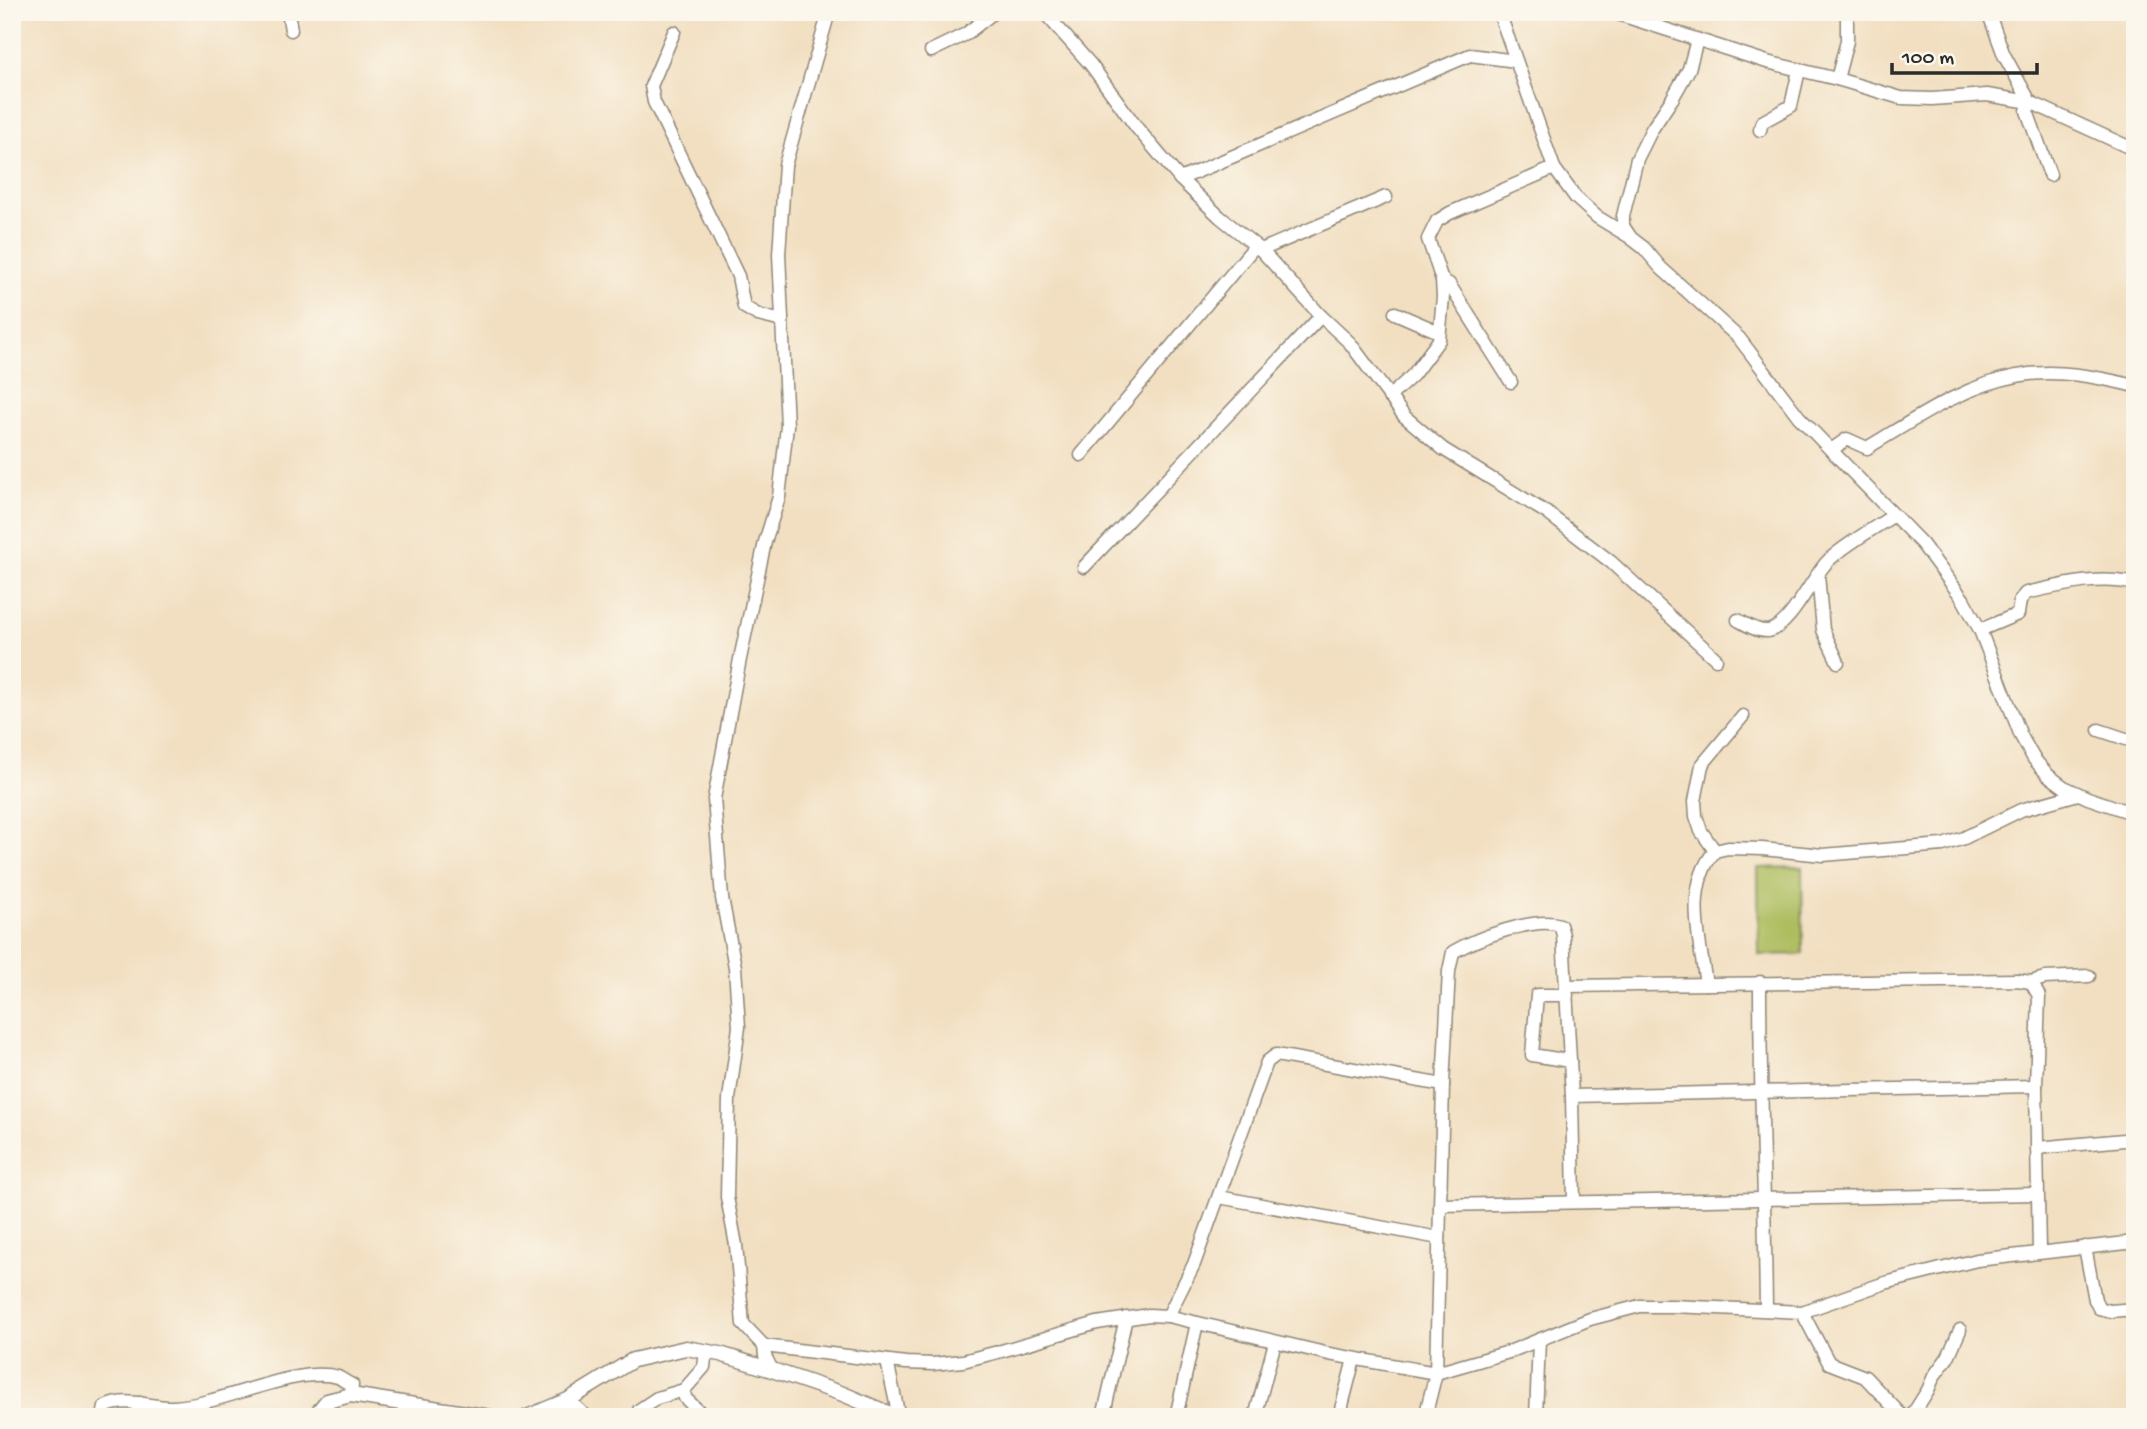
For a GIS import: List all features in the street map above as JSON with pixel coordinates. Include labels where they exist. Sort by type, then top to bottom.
[{"type":"street","points":[[288,12],[291,30]]},
{"type":"street","points":[[772,1370],[765,1356],[764,1346],[743,1324],[736,1245],[727,1197],[729,1099],[739,1027],[735,967],[722,898],[714,799],[765,542],[779,497],[787,426],[779,254],[785,165],[829,12]]},
{"type":"street","points":[[931,51],[966,34],[994,12]]},
{"type":"street","points":[[1044,12],[1091,65],[1137,128],[1180,179],[1258,248],[1350,343],[1404,416],[1433,441],[1547,513],[1611,562],[1716,659]]},
{"type":"street","points":[[1499,12],[1554,168],[1576,198],[1590,211],[1631,238],[1734,332],[1792,409],[1922,544],[1963,599],[1980,630],[2021,736],[2034,759],[2048,775],[2064,788],[2135,814]]},
{"type":"street","points":[[1612,12],[1697,40],[1901,98],[1987,95],[2030,102],[2135,150]]},
{"type":"street","points":[[1837,79],[1847,41],[1847,12]]},
{"type":"street","points":[[1988,12],[2004,55],[2030,102],[2027,111],[2050,176]]},
{"type":"street","points":[[674,32],[651,86],[654,102],[738,276],[744,307],[758,315],[782,321]]},
{"type":"street","points":[[1631,238],[1623,226],[1623,216],[1637,159],[1689,69],[1697,40]]},
{"type":"street","points":[[1180,179],[1470,55],[1516,61]]},
{"type":"street","points":[[1760,130],[1762,122],[1791,106],[1799,69]]},
{"type":"street","points":[[1389,397],[1413,375],[1438,340],[1443,297],[1442,280],[1429,239],[1437,220],[1554,168]]},
{"type":"street","points":[[1081,455],[1258,248],[1386,197]]},
{"type":"street","points":[[1442,280],[1449,284],[1511,383]]},
{"type":"street","points":[[1395,313],[1439,332]]},
{"type":"street","points":[[1084,567],[1321,316]]},
{"type":"street","points":[[1831,450],[1847,439],[1867,448],[1966,392],[2018,375],[2047,373],[2080,376],[2135,386]]},
{"type":"street","points":[[1738,620],[1758,630],[1770,631],[1787,617],[1826,562],[1894,515]]},
{"type":"street","points":[[1818,575],[1823,631],[1838,662]]},
{"type":"street","points":[[1980,630],[2018,614],[2020,600],[2026,593],[2085,580],[2117,580],[2135,584]]},
{"type":"street","points":[[1715,851],[1701,831],[1696,816],[1695,801],[1702,765],[1743,716]]},
{"type":"street","points":[[2099,730],[2135,743]]},
{"type":"street","points":[[1706,984],[1696,903],[1704,867],[1715,851],[1728,848],[1762,849],[1823,855],[1943,845],[1964,838],[2021,810],[2078,794]]},
{"type":"street","points":[[1425,1417],[1436,1373],[1443,1085],[1449,971],[1453,952],[1469,942],[1500,931],[1551,922],[1560,925],[1563,935],[1572,1096],[1574,1202]]},
{"type":"street","points":[[1570,1060],[1532,1055],[1537,995],[1567,991],[1760,982],[2031,982],[2045,978],[2089,976]]},
{"type":"street","points":[[1760,982],[1766,1310]]},
{"type":"street","points":[[2031,982],[2039,996],[2036,1086],[2039,1252]]},
{"type":"street","points":[[1168,1316],[1194,1264],[1267,1062],[1276,1055],[1443,1085]]},
{"type":"street","points":[[1572,1096],[2036,1086]]},
{"type":"street","points":[[2037,1148],[2135,1139]]},
{"type":"street","points":[[1440,1205],[2037,1194]]},
{"type":"street","points":[[1219,1197],[1439,1238]]},
{"type":"street","points":[[764,1346],[933,1364],[963,1361],[1072,1329],[1126,1318],[1168,1316],[1354,1359],[1436,1373],[1477,1363],[1590,1319],[1640,1306],[1802,1312],[1885,1283],[1977,1260],[2135,1242]]},
{"type":"street","points":[[2085,1247],[2095,1300],[2099,1308],[2110,1311],[2135,1309]]},
{"type":"street","points":[[1802,1312],[1829,1363],[1865,1377],[1903,1417]]},
{"type":"street","points":[[1103,1417],[1126,1318]]},
{"type":"street","points":[[1176,1417],[1198,1324]]},
{"type":"street","points":[[1911,1417],[1948,1357],[1961,1330]]},
{"type":"street","points":[[1536,1417],[1539,1340]]},
{"type":"street","points":[[1255,1417],[1275,1342]]},
{"type":"street","points":[[527,1417],[568,1400],[634,1360],[686,1348],[772,1370],[843,1394],[898,1417]]},
{"type":"street","points":[[639,1410],[657,1398],[684,1390],[704,1367],[706,1351]]},
{"type":"street","points":[[1339,1417],[1354,1359]]},
{"type":"street","points":[[887,1361],[898,1417]]},
{"type":"street","points":[[103,1417],[105,1407],[122,1402],[198,1411],[305,1376],[338,1377],[352,1385],[351,1395]]},
{"type":"street","points":[[684,1390],[685,1398],[705,1417]]},
{"type":"street","points":[[314,1417],[327,1401],[351,1395],[490,1417]]},
{"type":"street","points":[[568,1400],[587,1417]]},
{"type":"street","points":[[137,1417],[140,1403]]},
{"type":"green space","points":[[1802,867],[1803,954],[1759,955],[1758,868]]}]
